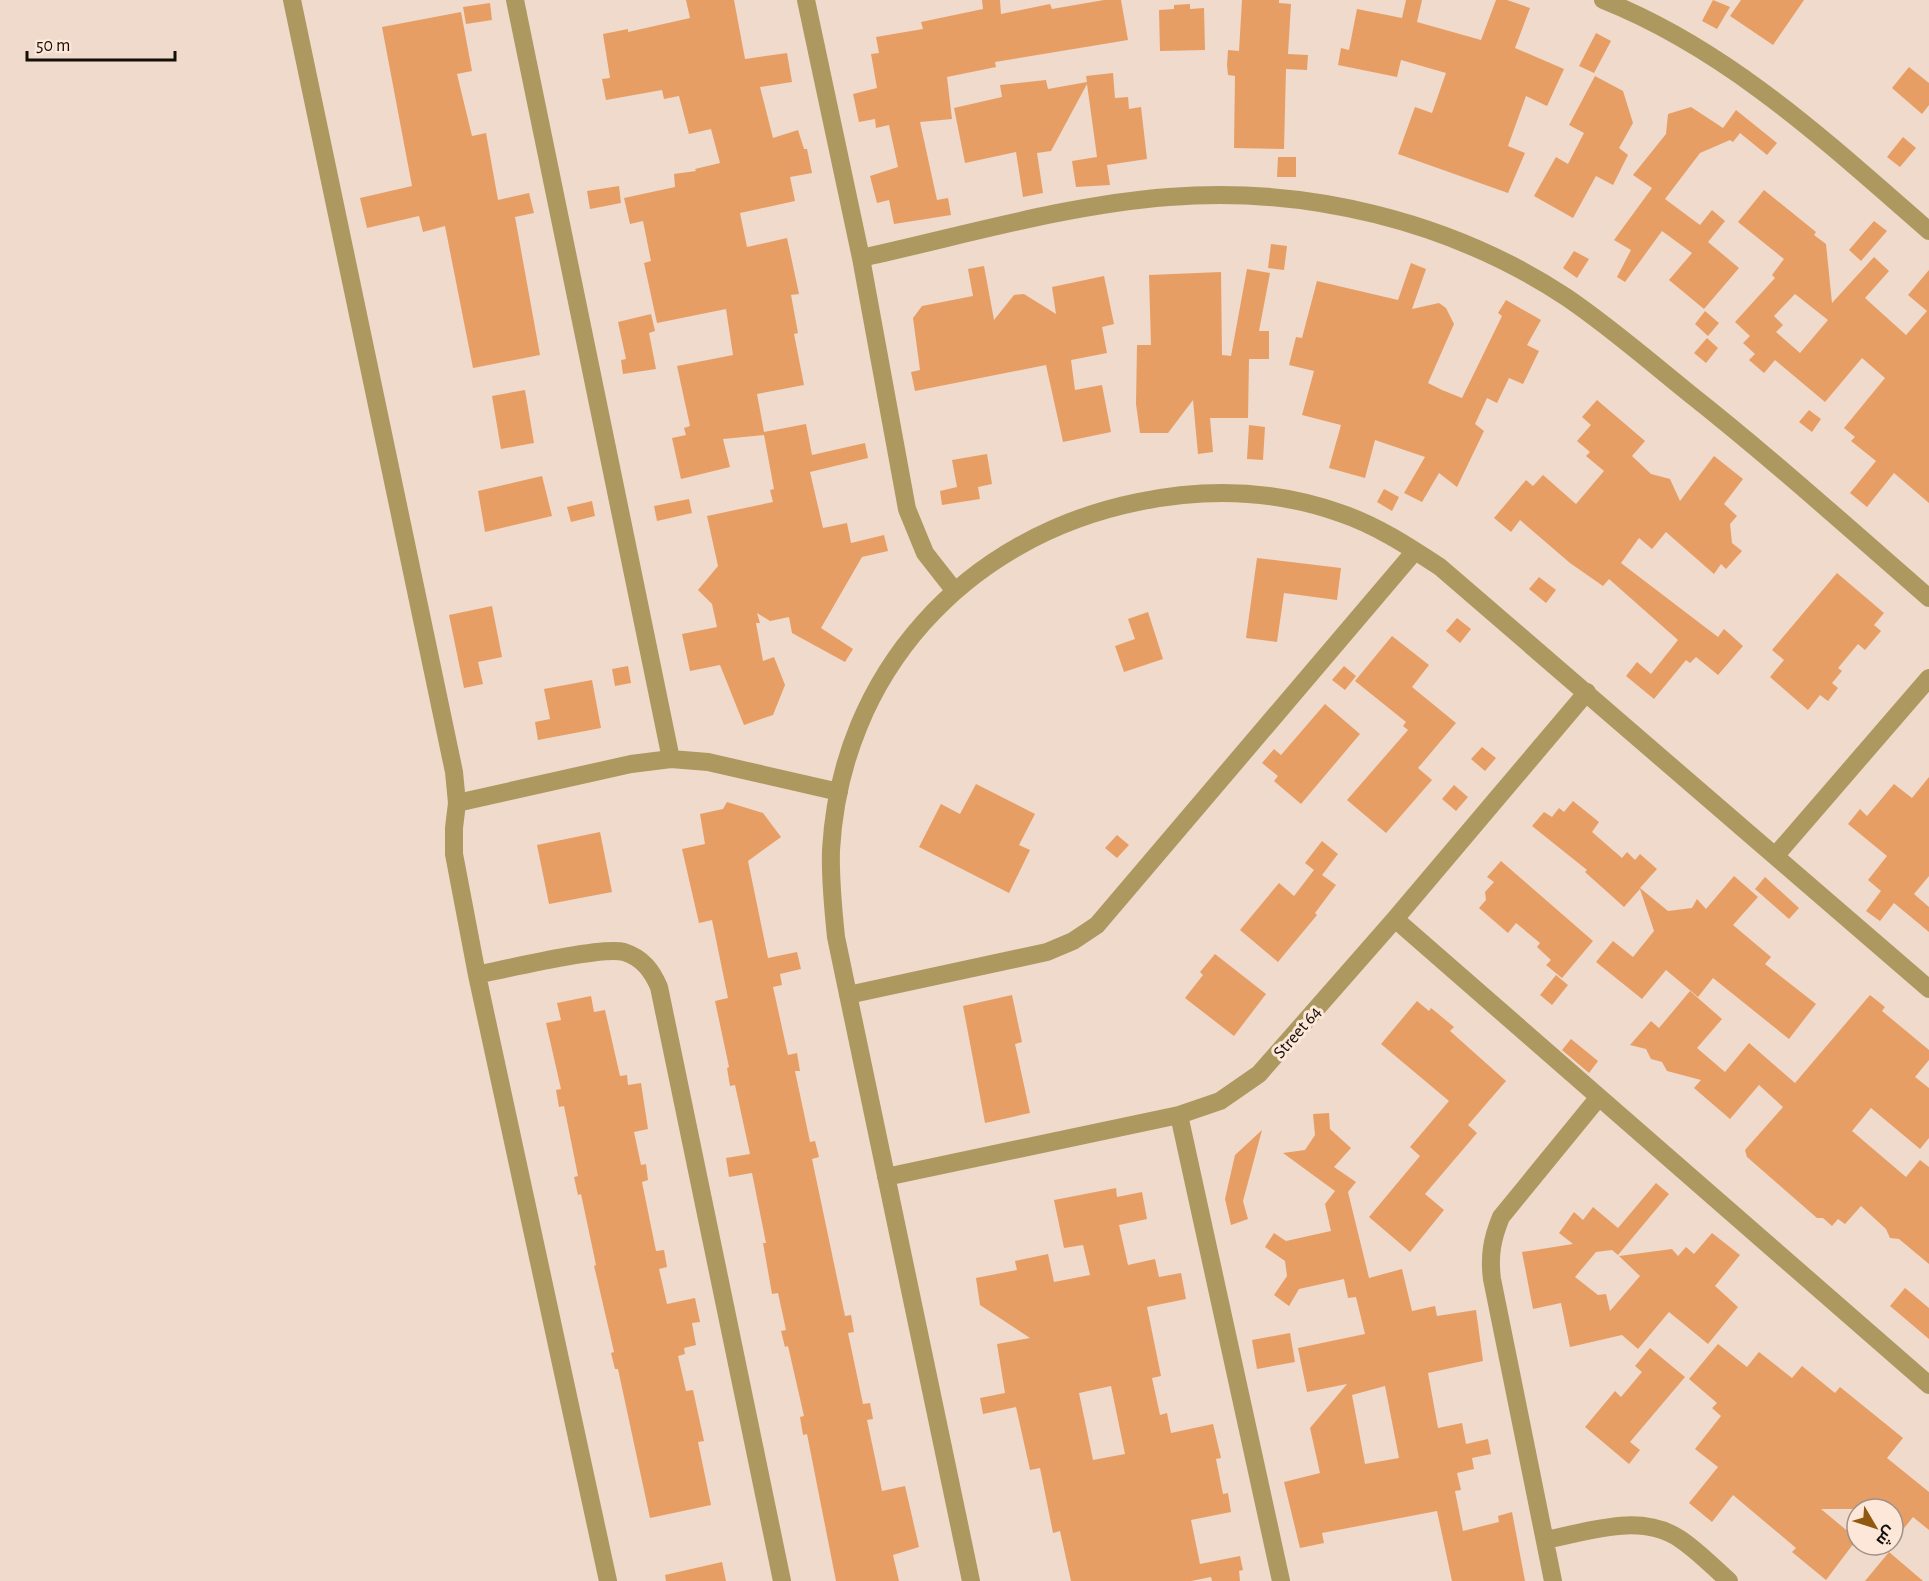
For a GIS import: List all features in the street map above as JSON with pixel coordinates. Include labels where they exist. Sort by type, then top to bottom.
[{"type":"street","points":[[292,0],[454,772],[457,803],[454,854],[477,975],[608,1581]]},
{"type":"street","points":[[515,0],[671,759]]},
{"type":"street","points":[[806,0],[861,258],[908,509],[926,553],[954,590]]},
{"type":"street","points":[[1603,0],[1662,28],[1765,93],[1845,157],[1929,231]]},
{"type":"street","points":[[861,258],[1074,211],[1169,197],[1257,196],[1304,201],[1359,210],[1413,225],[1466,244],[1517,268],[1565,297],[1611,329],[1762,451],[1929,598]]},
{"type":"street","points":[[971,1581],[848,995],[832,901],[831,851],[839,792],[861,721],[877,688],[923,622],[954,590],[991,561],[1029,538],[1069,520],[1113,507],[1190,494],[1242,493],[1304,502],[1376,527],[1440,567],[1776,855],[1929,990]]},
{"type":"street","points":[[848,995],[1040,954],[1073,941],[1097,925],[1415,551]]},
{"type":"street","points":[[1776,855],[1929,678]]},
{"type":"street","name":"Street 64","points":[[886,1177],[1179,1116],[1220,1101],[1259,1074],[1395,919],[1587,692]]},
{"type":"street","points":[[457,803],[631,764],[671,759],[708,762],[839,792]]},
{"type":"street","points":[[1395,919],[1929,1385]]},
{"type":"street","points":[[477,975],[609,950],[635,957],[654,975],[660,987],[782,1581]]},
{"type":"street","points":[[1554,1581],[1491,1279],[1490,1258],[1493,1237],[1501,1217],[1599,1097]]},
{"type":"street","points":[[1179,1116],[1281,1581]]},
{"type":"street","points":[[1545,1540],[1612,1527],[1646,1526],[1679,1538],[1729,1581]]},
{"type":"building","points":[[686,0],[734,0],[745,59],[787,53],[792,82],[760,87],[773,138],[798,130],[804,149],[807,149],[812,173],[790,177],[795,201],[740,213],[747,247],[787,238],[799,294],[791,295],[798,333],[794,334],[804,385],[757,394],[764,432],[806,424],[812,455],[865,443],[868,458],[810,472],[823,528],[847,523],[851,543],[884,535],[888,551],[862,557],[821,628],[853,649],[845,662],[792,633],[789,617],[770,621],[757,613],[760,623],[756,623],[763,661],[774,657],[785,685],[773,715],[744,725],[720,665],[690,671],[682,634],[717,627],[712,604],[698,590],[718,566],[707,516],[773,502],[770,490],[774,489],[764,435],[723,439],[730,467],[681,479],[672,438],[686,435],[684,428],[690,426],[677,366],[733,355],[726,309],[657,323],[644,263],[651,261],[643,221],[630,224],[624,198],[675,187],[674,174],[696,171],[695,169],[720,163],[711,129],[689,134],[679,96],[664,99],[662,90],[606,100],[602,79],[610,78],[603,34],[628,29],[628,32],[690,18]]},
{"type":"building","points":[[982,0],[1000,0],[1001,14],[1050,4],[1052,9],[1104,0],[1121,0],[1128,40],[995,62],[996,67],[947,77],[952,119],[920,122],[937,200],[948,198],[951,215],[894,224],[889,200],[877,203],[870,176],[898,167],[889,125],[876,128],[875,119],[859,122],[853,94],[877,88],[871,54],[879,53],[876,37],[923,29],[921,22],[983,9]]},
{"type":"building","points":[[1242,0],[1279,0],[1279,3],[1291,4],[1288,54],[1308,55],[1307,70],[1286,69],[1284,149],[1234,148],[1235,76],[1228,75],[1227,65],[1228,50],[1239,51]]},
{"type":"building","points":[[1406,0],[1422,0],[1417,22],[1481,40],[1496,0],[1507,0],[1530,8],[1515,48],[1564,69],[1547,106],[1526,96],[1508,146],[1525,153],[1508,193],[1398,154],[1415,107],[1432,113],[1446,73],[1401,60],[1397,77],[1338,65],[1341,48],[1349,50],[1357,9],[1402,18]]},
{"type":"building","points":[[1713,0],[1730,7],[1717,29],[1702,21]]},
{"type":"building","points":[[1741,0],[1804,0],[1773,45],[1730,16]]},
{"type":"building","points":[[490,3],[492,20],[466,24],[463,7]]},
{"type":"building","points":[[1190,4],[1190,9],[1204,8],[1205,50],[1160,51],[1159,10],[1174,9],[1174,5]]},
{"type":"building","points":[[461,12],[472,71],[457,74],[472,136],[486,133],[498,200],[529,193],[534,213],[515,217],[540,355],[473,368],[445,226],[423,232],[419,216],[367,228],[360,198],[412,186],[382,27]]},
{"type":"building","points":[[1596,33],[1611,41],[1594,73],[1579,66]]},
{"type":"building","points":[[1909,67],[1929,83],[1929,105],[1922,114],[1892,88]]},
{"type":"building","points":[[1113,73],[1115,98],[1128,97],[1129,109],[1141,107],[1147,159],[1107,165],[1110,185],[1076,187],[1072,161],[1097,157],[1087,84],[1051,151],[1037,153],[1043,193],[1023,197],[1016,152],[965,163],[954,108],[1002,97],[1000,85],[1046,80],[1048,89],[1087,82],[1086,76]]},
{"type":"building","points":[[1595,76],[1623,91],[1633,123],[1619,148],[1628,155],[1613,185],[1596,176],[1573,218],[1534,196],[1556,157],[1568,164],[1584,133],[1569,125]]},
{"type":"building","points":[[1691,107],[1723,128],[1736,110],[1777,143],[1767,155],[1740,133],[1733,142],[1730,140],[1700,153],[1665,199],[1700,225],[1712,210],[1725,221],[1708,242],[1739,268],[1704,309],[1669,280],[1692,253],[1662,231],[1625,282],[1617,277],[1631,250],[1614,240],[1652,188],[1633,175],[1666,134],[1668,114]]},
{"type":"building","points":[[1903,137],[1916,148],[1900,167],[1887,157]]},
{"type":"building","points":[[1278,157],[1296,157],[1296,177],[1277,177]]},
{"type":"building","points":[[619,186],[621,203],[590,209],[587,191]]},
{"type":"building","points":[[1764,190],[1816,232],[1814,235],[1826,244],[1832,303],[1874,257],[1889,271],[1865,298],[1906,335],[1927,311],[1908,295],[1929,270],[1929,503],[1894,473],[1867,507],[1850,493],[1876,461],[1851,441],[1855,437],[1844,428],[1885,378],[1862,358],[1825,402],[1775,360],[1764,373],[1749,360],[1755,354],[1743,343],[1750,336],[1735,322],[1775,278],[1772,275],[1784,259],[1738,222]],"holes":[[[1795,294],[1828,320],[1800,353],[1776,332],[1783,325],[1774,316]]]},
{"type":"building","points":[[1874,221],[1887,231],[1861,261],[1849,250]]},
{"type":"building","points":[[1271,244],[1287,246],[1284,270],[1268,268]]},
{"type":"building","points":[[1574,251],[1589,259],[1577,278],[1563,268]]},
{"type":"building","points":[[1411,263],[1426,269],[1412,309],[1439,303],[1446,308],[1454,324],[1428,383],[1442,390],[1462,398],[1502,316],[1498,313],[1506,300],[1541,320],[1527,345],[1539,351],[1523,384],[1509,378],[1497,403],[1487,398],[1475,424],[1484,431],[1457,487],[1439,473],[1422,502],[1404,493],[1425,457],[1375,440],[1365,478],[1329,468],[1341,425],[1302,415],[1314,371],[1289,365],[1296,337],[1302,338],[1317,281],[1398,300]]},
{"type":"building","points":[[984,266],[994,320],[1014,295],[1024,294],[1056,314],[1052,287],[1104,276],[1114,324],[1102,327],[1107,353],[1071,360],[1075,390],[1102,385],[1111,432],[1063,442],[1046,365],[915,391],[911,372],[920,370],[913,318],[922,306],[973,296],[968,269]]},
{"type":"building","points":[[1247,269],[1270,273],[1259,331],[1269,331],[1269,359],[1249,359],[1248,418],[1210,418],[1213,452],[1198,454],[1193,400],[1168,433],[1140,433],[1136,404],[1137,345],[1151,345],[1149,275],[1221,272],[1222,355],[1231,356]]},
{"type":"building","points":[[1705,311],[1719,323],[1708,336],[1695,324]]},
{"type":"building","points":[[651,314],[655,331],[649,333],[656,369],[623,374],[621,360],[626,359],[618,322]]},
{"type":"building","points":[[1707,338],[1718,348],[1706,363],[1694,353]]},
{"type":"building","points":[[525,390],[534,443],[501,449],[492,396]]},
{"type":"building","points":[[1597,400],[1645,441],[1632,456],[1651,474],[1670,479],[1680,501],[1714,456],[1743,479],[1724,504],[1737,516],[1730,524],[1732,543],[1742,551],[1726,569],[1721,564],[1714,574],[1666,532],[1652,549],[1639,538],[1621,563],[1718,637],[1724,629],[1743,646],[1718,675],[1696,657],[1690,663],[1686,660],[1654,699],[1626,676],[1637,662],[1651,674],[1678,640],[1609,579],[1603,586],[1570,563],[1520,520],[1511,532],[1494,518],[1526,480],[1533,486],[1543,475],[1576,504],[1604,471],[1586,456],[1590,452],[1577,441],[1591,425],[1582,417]]},
{"type":"building","points":[[1809,410],[1821,419],[1812,432],[1799,422]]},
{"type":"building","points":[[1249,425],[1265,427],[1263,460],[1247,459]]},
{"type":"building","points":[[987,454],[992,484],[978,487],[980,499],[942,505],[940,491],[957,487],[952,460]]},
{"type":"building","points":[[542,476],[552,516],[485,532],[478,491]]},
{"type":"building","points":[[1384,489],[1399,497],[1392,511],[1377,502]]},
{"type":"building","points":[[689,499],[692,513],[657,521],[654,506]]},
{"type":"building","points":[[592,501],[595,516],[571,522],[567,507]]},
{"type":"building","points":[[1257,558],[1341,568],[1337,600],[1284,593],[1277,642],[1246,638]]},
{"type":"building","points":[[1837,573],[1884,613],[1874,625],[1881,631],[1865,650],[1858,644],[1838,668],[1842,671],[1832,683],[1838,688],[1828,701],[1820,695],[1808,710],[1770,677],[1784,660],[1772,650]]},
{"type":"building","points":[[1539,577],[1556,590],[1546,603],[1529,589]]},
{"type":"building","points":[[492,606],[502,657],[478,662],[483,684],[464,688],[449,615]]},
{"type":"building","points":[[1148,612],[1163,659],[1124,672],[1115,646],[1135,639],[1128,619]]},
{"type":"building","points":[[1457,618],[1471,629],[1460,643],[1446,631]]},
{"type":"building","points":[[1392,636],[1429,665],[1412,687],[1456,723],[1418,768],[1432,780],[1386,833],[1347,800],[1408,730],[1403,726],[1406,722],[1355,681]]},
{"type":"building","points":[[628,666],[631,683],[615,686],[612,669]]},
{"type":"building","points":[[1344,666],[1356,676],[1345,690],[1332,680]]},
{"type":"building","points":[[592,680],[601,728],[538,740],[535,722],[550,719],[544,689]]},
{"type":"building","points":[[1325,704],[1360,734],[1301,804],[1274,781],[1278,776],[1262,763],[1274,749],[1281,755]]},
{"type":"building","points":[[1482,747],[1496,758],[1485,771],[1471,759]]},
{"type":"building","points":[[1929,777],[1929,876],[1914,894],[1929,907],[1929,932],[1894,903],[1880,921],[1866,911],[1881,891],[1868,880],[1887,856],[1848,824],[1860,809],[1867,816],[1894,784],[1912,798]]},
{"type":"building","points":[[976,784],[1035,814],[1019,845],[1030,850],[1009,893],[919,847],[941,804],[960,814]]},
{"type":"building","points":[[1454,785],[1468,797],[1456,811],[1442,799]]},
{"type":"building","points":[[1573,801],[1599,822],[1592,832],[1622,858],[1627,852],[1635,860],[1640,854],[1657,869],[1640,888],[1668,911],[1692,908],[1697,899],[1706,909],[1734,876],[1758,897],[1733,925],[1771,957],[1765,964],[1816,1004],[1789,1039],[1713,978],[1698,997],[1666,970],[1642,999],[1596,962],[1613,941],[1633,957],[1654,931],[1640,889],[1624,907],[1585,872],[1587,870],[1532,826],[1544,812],[1552,817],[1559,808],[1564,812]]},
{"type":"building","points":[[727,802],[763,813],[781,837],[748,861],[768,958],[797,952],[801,969],[780,974],[782,985],[773,987],[788,1055],[797,1053],[800,1071],[795,1071],[810,1142],[815,1141],[819,1157],[812,1159],[845,1316],[851,1315],[854,1332],[848,1333],[863,1404],[870,1403],[873,1419],[867,1420],[882,1491],[905,1486],[919,1547],[893,1555],[899,1581],[836,1581],[807,1434],[803,1435],[800,1417],[804,1416],[788,1346],[785,1347],[781,1331],[786,1330],[778,1293],[772,1294],[763,1243],[766,1243],[752,1173],[729,1177],[726,1158],[750,1154],[735,1085],[730,1086],[727,1068],[729,1067],[715,1001],[728,998],[712,920],[699,923],[682,849],[705,844],[700,814],[723,809]]},
{"type":"building","points":[[600,832],[612,892],[549,904],[537,845]]},
{"type":"building","points":[[1117,835],[1129,845],[1117,858],[1105,848]]},
{"type":"building","points":[[1322,841],[1338,854],[1322,875],[1336,885],[1315,913],[1317,915],[1278,962],[1240,930],[1279,883],[1294,896],[1314,870],[1305,863]]},
{"type":"building","points":[[1501,861],[1593,941],[1562,978],[1546,965],[1551,960],[1537,947],[1540,943],[1516,923],[1508,933],[1479,908],[1486,900],[1485,892],[1494,882],[1487,877]]},
{"type":"building","points":[[1765,877],[1799,908],[1789,919],[1755,889]]},
{"type":"building","points":[[1215,954],[1266,994],[1234,1036],[1185,998],[1203,975],[1200,972]]},
{"type":"building","points":[[1556,975],[1568,985],[1552,1005],[1540,995]]},
{"type":"building","points":[[1690,991],[1722,1019],[1697,1048],[1725,1072],[1749,1043],[1795,1083],[1870,995],[1885,1007],[1882,1011],[1929,1050],[1929,1060],[1915,1077],[1929,1088],[1929,1138],[1920,1149],[1871,1108],[1852,1131],[1906,1177],[1920,1160],[1929,1167],[1929,1264],[1899,1239],[1890,1238],[1886,1229],[1861,1206],[1845,1224],[1838,1219],[1832,1226],[1823,1218],[1817,1218],[1747,1157],[1745,1150],[1783,1107],[1759,1085],[1730,1119],[1694,1088],[1701,1080],[1667,1071],[1662,1062],[1651,1059],[1646,1049],[1630,1045],[1651,1021],[1659,1028]]},
{"type":"building","points":[[1012,995],[1022,1042],[1015,1044],[1030,1113],[985,1123],[963,1006]]},
{"type":"building","points":[[591,996],[594,1012],[605,1010],[620,1076],[627,1075],[628,1085],[641,1083],[648,1129],[634,1132],[641,1165],[646,1164],[648,1180],[642,1182],[656,1251],[664,1250],[667,1267],[659,1269],[667,1304],[695,1298],[700,1322],[692,1323],[696,1345],[684,1348],[685,1354],[678,1356],[686,1391],[693,1390],[704,1441],[698,1442],[711,1505],[650,1518],[618,1369],[615,1369],[611,1353],[614,1352],[594,1266],[596,1265],[581,1194],[578,1195],[574,1177],[578,1176],[564,1106],[559,1107],[556,1090],[561,1089],[546,1023],[561,1020],[557,1003]]},
{"type":"building","points":[[1417,1001],[1429,1011],[1431,1008],[1454,1027],[1450,1031],[1506,1081],[1468,1125],[1477,1133],[1425,1194],[1444,1210],[1410,1252],[1369,1217],[1420,1156],[1410,1147],[1449,1101],[1381,1044]]},
{"type":"building","points":[[1571,1039],[1598,1061],[1589,1073],[1562,1050]]},
{"type":"building","points":[[1329,1113],[1330,1129],[1351,1148],[1334,1167],[1356,1182],[1348,1192],[1369,1278],[1402,1269],[1412,1311],[1435,1306],[1437,1316],[1476,1310],[1483,1361],[1428,1373],[1438,1428],[1462,1423],[1466,1444],[1488,1439],[1491,1454],[1472,1458],[1474,1469],[1457,1473],[1461,1490],[1455,1491],[1463,1531],[1499,1522],[1498,1516],[1512,1512],[1525,1581],[1452,1581],[1437,1511],[1322,1533],[1324,1543],[1300,1548],[1284,1482],[1320,1473],[1310,1428],[1347,1384],[1307,1392],[1298,1348],[1365,1334],[1356,1297],[1348,1298],[1344,1279],[1299,1289],[1289,1306],[1274,1295],[1287,1276],[1285,1261],[1265,1247],[1274,1233],[1286,1241],[1331,1231],[1325,1204],[1335,1191],[1283,1153],[1305,1150],[1315,1135],[1313,1114]],"holes":[[[1385,1386],[1399,1458],[1365,1464],[1352,1395]]]},
{"type":"building","points":[[1262,1130],[1243,1201],[1248,1219],[1231,1225],[1225,1199],[1235,1155]]},
{"type":"building","points":[[1656,1183],[1669,1194],[1618,1255],[1612,1250],[1596,1252],[1575,1277],[1598,1295],[1606,1294],[1610,1311],[1640,1276],[1619,1256],[1672,1249],[1678,1256],[1686,1247],[1694,1254],[1712,1233],[1740,1255],[1715,1286],[1738,1307],[1708,1344],[1669,1312],[1638,1349],[1622,1335],[1570,1347],[1561,1303],[1533,1309],[1522,1252],[1573,1244],[1559,1233],[1574,1212],[1583,1220],[1593,1207],[1618,1228]]},
{"type":"building","points":[[1116,1188],[1117,1197],[1142,1192],[1147,1219],[1119,1225],[1128,1265],[1155,1259],[1159,1277],[1181,1273],[1186,1299],[1147,1307],[1161,1376],[1152,1378],[1160,1415],[1167,1413],[1171,1433],[1213,1424],[1221,1458],[1216,1459],[1223,1494],[1228,1493],[1231,1512],[1191,1520],[1200,1564],[1240,1556],[1243,1570],[1239,1571],[1240,1581],[1212,1581],[1211,1577],[1191,1581],[1071,1581],[1060,1531],[1053,1533],[1040,1468],[1030,1470],[1016,1407],[983,1414],[980,1398],[1005,1393],[997,1344],[1030,1338],[980,1305],[976,1278],[1017,1270],[1015,1261],[1048,1254],[1054,1282],[1090,1275],[1083,1245],[1064,1248],[1054,1200]],"holes":[[[1111,1386],[1125,1454],[1093,1460],[1079,1393]]]},
{"type":"building","points":[[1905,1288],[1929,1308],[1929,1339],[1890,1306]]},
{"type":"building","points":[[1290,1333],[1295,1362],[1257,1369],[1252,1340]]},
{"type":"building","points":[[1718,1344],[1747,1367],[1759,1352],[1792,1378],[1802,1366],[1835,1393],[1840,1387],[1903,1438],[1887,1458],[1929,1492],[1929,1530],[1913,1517],[1905,1527],[1905,1497],[1845,1497],[1845,1509],[1821,1509],[1845,1529],[1845,1555],[1826,1580],[1792,1552],[1796,1548],[1733,1495],[1712,1522],[1689,1503],[1718,1467],[1695,1449],[1721,1416],[1712,1408],[1717,1403],[1689,1379]]},
{"type":"building","points":[[1650,1348],[1685,1377],[1630,1442],[1640,1450],[1629,1464],[1585,1427],[1615,1391],[1621,1397],[1642,1372],[1635,1366]]},
{"type":"building","points":[[1885,1557],[1895,1557],[1923,1581],[1865,1581]]},
{"type":"building","points":[[722,1562],[726,1581],[666,1581],[665,1575]]}]
